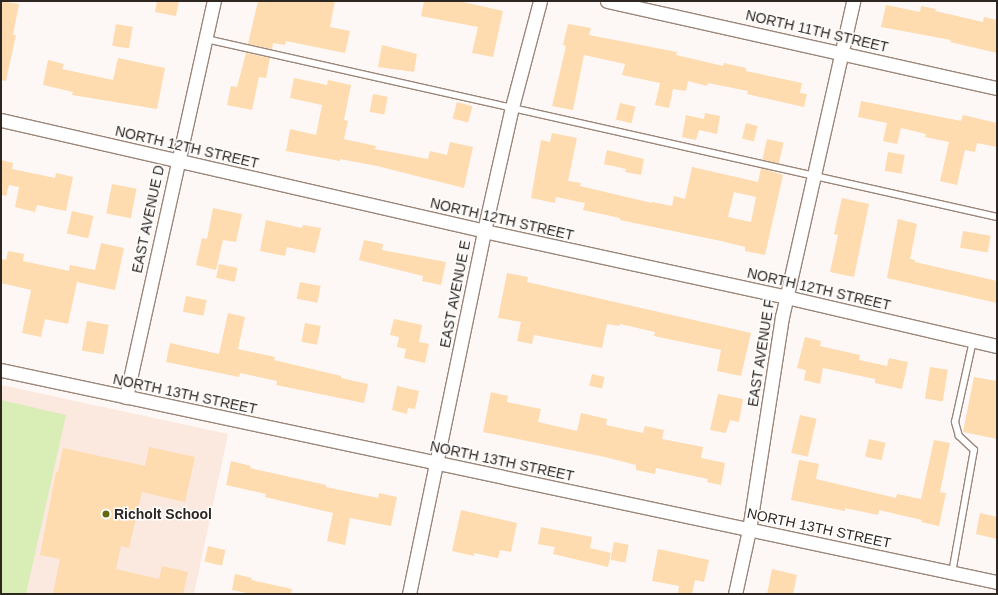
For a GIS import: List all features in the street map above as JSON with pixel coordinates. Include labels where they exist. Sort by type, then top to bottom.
[{"type":"street","name":"EAST AVENUE D","points":[[126,397],[214,1]]},
{"type":"street","name":"EAST AVENUE E","points":[[409,594],[484,231],[512,107],[540,1]]},
{"type":"street","name":"NORTH 11TH STREET","points":[[607,1],[997,88]]},
{"type":"street","name":"EAST AVENUE F","points":[[735,594],[749,530],[786,297],[853,1]]},
{"type":"street","name":"NORTH 12TH STREET","points":[[1,120],[484,231],[786,297],[997,346]]},
{"type":"street","name":"NORTH 13TH STREET","points":[[1,370],[997,582]]},
{"type":"lane","points":[[206,38],[997,218]]},
{"type":"lane","points":[[952,573],[974,450],[959,436],[955,422],[973,341]]},
{"type":"shaded area","name":"Richolt School","points":[[1,385],[228,434],[194,594],[1,594]]},
{"type":"green space","points":[[1,400],[66,415],[26,594],[1,594]]},
{"type":"building","points":[[1,1],[19,4],[13,35],[16,35],[6,81],[1,80]]},
{"type":"building","points":[[157,1],[179,1],[176,16],[155,12]]},
{"type":"building","points":[[258,1],[335,1],[330,27],[350,31],[345,53],[286,41],[285,45],[273,43],[272,49],[248,44]]},
{"type":"building","points":[[424,1],[459,1],[503,11],[493,57],[472,53],[478,27],[421,16]]},
{"type":"building","points":[[886,5],[920,12],[921,6],[936,9],[935,11],[983,22],[984,17],[997,20],[997,53],[950,42],[951,40],[881,27]]},
{"type":"building","points":[[116,24],[133,27],[129,49],[112,46]]},
{"type":"building","points":[[568,24],[591,28],[589,35],[677,52],[676,55],[723,66],[724,63],[746,68],[746,71],[802,83],[800,93],[807,94],[804,107],[747,94],[748,91],[708,83],[707,86],[688,81],[686,91],[673,89],[669,108],[655,105],[660,83],[622,75],[625,64],[584,55],[573,110],[552,106],[566,46],[563,45]]},
{"type":"building","points":[[382,45],[417,54],[414,72],[378,67]]},
{"type":"building","points":[[246,53],[270,58],[266,78],[259,77],[252,110],[227,105],[231,86],[237,87]]},
{"type":"building","points":[[118,58],[165,68],[157,109],[72,95],[73,92],[43,85],[48,60],[64,64],[62,69],[113,80]]},
{"type":"building","points":[[294,78],[327,85],[328,80],[351,85],[344,120],[348,121],[344,139],[376,146],[375,149],[428,159],[430,151],[447,155],[450,142],[473,147],[464,188],[377,166],[286,151],[290,129],[316,135],[322,105],[290,98]]},
{"type":"building","points":[[373,94],[388,97],[384,115],[370,112]]},
{"type":"building","points":[[861,101],[961,121],[963,115],[997,123],[997,147],[977,143],[975,152],[965,150],[957,185],[940,181],[949,142],[925,137],[926,134],[901,128],[897,144],[883,141],[887,123],[858,117]]},
{"type":"building","points":[[457,102],[472,106],[468,123],[453,118]]},
{"type":"building","points":[[620,103],[636,107],[631,123],[616,119]]},
{"type":"building","points":[[705,113],[720,116],[717,134],[699,130],[696,140],[682,137],[686,115],[704,119]]},
{"type":"building","points":[[746,123],[758,126],[754,141],[742,139]]},
{"type":"building","points":[[552,133],[577,138],[568,181],[581,183],[580,186],[652,203],[672,206],[674,196],[685,199],[692,167],[758,182],[761,168],[783,175],[765,255],[745,251],[745,247],[721,241],[620,220],[620,218],[583,210],[585,203],[556,197],[555,203],[531,198],[541,140],[550,142]],"holes":[[[734,192],[756,197],[751,222],[728,217]]]},
{"type":"building","points":[[767,139],[784,143],[779,163],[762,159]]},
{"type":"building","points":[[607,150],[644,159],[641,175],[625,172],[626,169],[604,164]]},
{"type":"building","points":[[888,152],[905,155],[901,174],[885,171]]},
{"type":"building","points":[[1,160],[13,163],[12,169],[55,178],[56,173],[73,177],[66,211],[37,205],[35,212],[15,207],[19,187],[9,185],[6,196],[1,195]]},
{"type":"building","points":[[112,184],[137,189],[131,218],[106,213]]},
{"type":"building","points":[[842,198],[869,204],[854,277],[830,272],[838,235],[834,234]]},
{"type":"building","points":[[213,208],[242,214],[236,242],[223,240],[216,270],[196,265],[202,238],[207,239]]},
{"type":"building","points":[[72,211],[93,216],[88,238],[67,233]]},
{"type":"building","points":[[898,219],[917,224],[910,259],[915,260],[915,262],[997,281],[997,303],[887,278]]},
{"type":"building","points":[[266,220],[302,228],[303,225],[321,228],[315,253],[287,247],[285,256],[260,251]]},
{"type":"building","points":[[963,231],[991,236],[988,253],[960,248]]},
{"type":"building","points":[[364,240],[383,244],[382,250],[446,262],[441,285],[422,281],[423,276],[359,260]]},
{"type":"building","points":[[101,243],[124,248],[115,290],[77,282],[68,324],[45,319],[41,337],[22,333],[31,290],[1,283],[1,259],[6,260],[8,251],[24,254],[23,261],[69,271],[70,265],[95,270]]},
{"type":"building","points":[[219,264],[238,268],[235,282],[216,278]]},
{"type":"building","points":[[507,273],[528,277],[527,282],[751,333],[741,376],[717,371],[721,350],[654,336],[655,332],[620,324],[619,326],[607,324],[602,348],[534,335],[532,344],[517,341],[521,322],[498,318]]},
{"type":"building","points":[[300,282],[321,286],[317,303],[297,299]]},
{"type":"building","points":[[186,296],[207,300],[204,316],[183,312]]},
{"type":"building","points":[[228,313],[245,317],[238,349],[275,357],[274,360],[368,384],[364,403],[276,385],[277,381],[240,373],[239,377],[166,362],[170,343],[219,354]]},
{"type":"building","points":[[394,319],[422,325],[419,342],[429,344],[425,363],[404,358],[406,349],[397,347],[399,337],[390,335]]},
{"type":"building","points":[[87,321],[109,325],[103,354],[82,351]]},
{"type":"building","points":[[305,323],[321,326],[317,345],[301,342]]},
{"type":"building","points":[[805,337],[821,341],[820,346],[860,355],[859,360],[887,366],[889,358],[908,362],[902,389],[875,383],[875,379],[823,368],[820,384],[804,380],[806,370],[797,368]]},
{"type":"building","points":[[930,367],[948,370],[943,401],[925,399]]},
{"type":"building","points":[[592,374],[605,377],[602,389],[589,386]]},
{"type":"building","points":[[974,377],[997,381],[997,439],[963,432]]},
{"type":"building","points":[[397,386],[419,391],[415,409],[408,408],[407,414],[392,410]]},
{"type":"building","points":[[491,392],[508,396],[507,402],[541,409],[538,422],[577,431],[581,413],[607,419],[606,425],[643,433],[645,426],[664,430],[662,439],[703,447],[701,458],[725,463],[721,485],[707,482],[708,479],[656,468],[655,474],[636,470],[636,465],[605,457],[483,432]]},
{"type":"building","points":[[718,394],[743,399],[739,422],[730,420],[726,433],[710,430]]},
{"type":"building","points":[[800,415],[817,419],[808,457],[791,453]]},
{"type":"building","points":[[869,439],[886,443],[882,460],[865,457]]},
{"type":"building","points":[[934,440],[950,443],[940,492],[946,493],[939,526],[921,522],[922,520],[879,510],[878,515],[845,508],[845,511],[791,500],[799,460],[819,464],[816,479],[896,498],[897,494],[921,499]]},
{"type":"building","points":[[149,447],[195,457],[185,502],[142,492],[129,548],[121,546],[116,569],[159,579],[162,566],[188,572],[183,594],[53,594],[60,559],[40,555],[56,472],[58,472],[63,448],[145,466]]},
{"type":"building","points":[[231,461],[251,466],[250,468],[326,485],[326,487],[378,498],[379,493],[397,497],[391,526],[350,518],[345,545],[327,541],[333,513],[265,497],[266,494],[226,485]]},
{"type":"building","points":[[461,510],[517,523],[511,552],[500,550],[498,558],[474,553],[474,556],[452,551]]},
{"type":"building","points":[[980,513],[997,517],[997,539],[976,534]]},
{"type":"building","points":[[541,527],[592,537],[590,548],[611,553],[608,567],[553,554],[555,547],[538,544]]},
{"type":"building","points":[[614,542],[629,545],[625,563],[611,560]]},
{"type":"building","points":[[208,546],[226,550],[222,566],[204,562]]},
{"type":"building","points":[[658,549],[709,560],[704,582],[695,580],[692,594],[678,594],[679,586],[652,581]]},
{"type":"building","points":[[772,569],[797,575],[793,594],[767,594]]},
{"type":"building","points":[[235,574],[252,578],[251,580],[292,589],[291,594],[252,594],[232,590]]},
{"type":"place","name":"Richolt School","points":[[106,514]]}]
